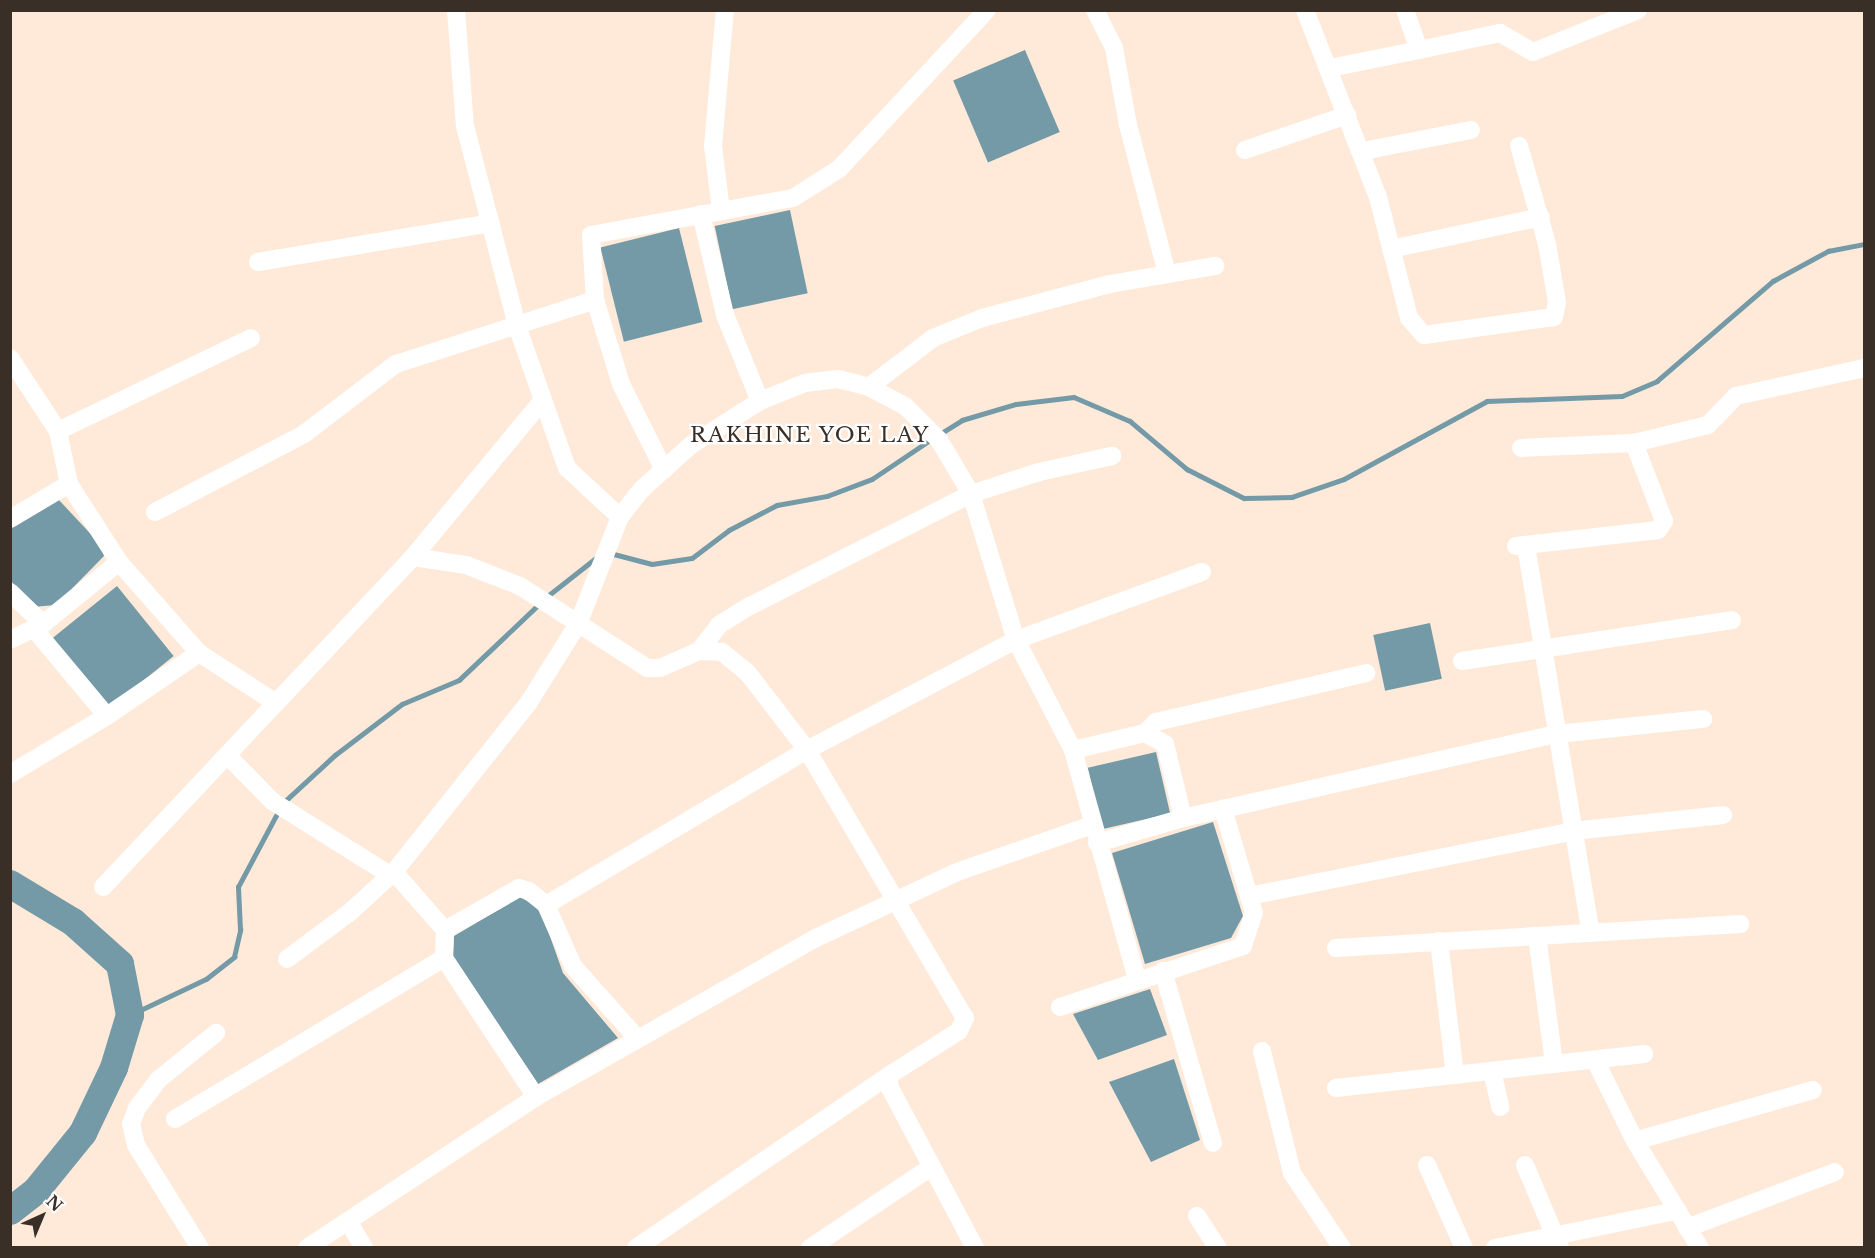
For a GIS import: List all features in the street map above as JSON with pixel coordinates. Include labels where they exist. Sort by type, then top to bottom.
[{"type":"street","points":[[456,10],[465,126],[517,326],[567,468],[620,517]]},
{"type":"street","points":[[721,211],[713,146],[724,10]]},
{"type":"street","points":[[664,470],[621,384],[595,300],[591,235],[794,198],[839,170],[987,10]]},
{"type":"street","points":[[1095,10],[1114,48],[1128,125],[1167,274]]},
{"type":"street","points":[[1305,10],[1363,152],[1409,318],[1424,335],[1550,321],[1557,302],[1541,217],[1519,147]]},
{"type":"street","points":[[1405,10],[1419,50]]},
{"type":"street","points":[[1330,68],[1500,33],[1533,52],[1638,10]]},
{"type":"street","points":[[1245,150],[1347,116]]},
{"type":"street","points":[[1363,152],[1471,130]]},
{"type":"street","points":[[700,214],[725,315],[760,401]]},
{"type":"street","points":[[1390,249],[1541,217]]},
{"type":"street","points":[[258,262],[491,223]]},
{"type":"street","points":[[869,387],[933,338],[982,318],[1110,284],[1215,266]]},
{"type":"street","points":[[155,512],[304,434],[396,364],[595,300]]},
{"type":"street","points":[[57,431],[250,338]]},
{"type":"street","points":[[12,364],[57,431],[69,484],[119,562],[199,653],[276,702]]},
{"type":"street","points":[[1521,448],[1634,443],[1708,426],[1736,396],[1864,368]]},
{"type":"street","points":[[287,959],[349,913],[392,874],[529,702],[578,624],[620,517],[664,470],[691,445],[760,401],[805,383],[838,379],[869,387],[905,406],[939,440],[971,494],[1016,640],[1073,750],[1097,843],[1137,980]]},
{"type":"street","points":[[103,887],[413,557],[543,400]]},
{"type":"street","points":[[1590,933],[1543,647],[1520,546],[1662,528],[1664,521],[1634,443]]},
{"type":"street","points":[[699,651],[719,625],[750,606],[971,494],[1039,472],[1112,456]]},
{"type":"street","points":[[10,519],[69,484]]},
{"type":"street","points":[[413,557],[466,565],[509,582],[647,668],[660,668],[699,651],[722,652],[747,672],[807,750],[896,897],[965,1018],[959,1031],[888,1076],[636,1248]]},
{"type":"street","points":[[10,640],[39,627],[119,562]]},
{"type":"street","points":[[546,905],[807,750],[1016,640],[1202,572]]},
{"type":"street","points":[[10,592],[107,716]]},
{"type":"street","points":[[1462,661],[1732,620]]},
{"type":"street","points":[[10,774],[107,716],[199,653]]},
{"type":"street","points":[[1073,750],[1145,733],[1156,722],[1366,673]]},
{"type":"street","points":[[1097,843],[1183,818],[1557,734],[1703,719]]},
{"type":"street","points":[[1145,733],[1165,744],[1183,818]]},
{"type":"street","points":[[227,755],[272,801],[288,813],[392,874],[445,930],[444,958],[536,1096]]},
{"type":"street","points":[[1060,1007],[1243,946],[1254,913],[1224,809]]},
{"type":"street","points":[[1249,896],[1573,831],[1723,814]]},
{"type":"street","points":[[307,1248],[536,1096],[637,1038],[896,897],[1092,825]]},
{"type":"street","points":[[445,930],[519,888],[546,905],[573,966],[637,1038]]},
{"type":"street","points":[[1336,948],[1740,924]]},
{"type":"street","points":[[1537,936],[1554,1064]]},
{"type":"street","points":[[1439,941],[1455,1075]]},
{"type":"street","points":[[175,1119],[444,958]]},
{"type":"street","points":[[1163,971],[1213,1143]]},
{"type":"street","points":[[200,1248],[136,1145],[131,1124],[158,1080],[216,1033]]},
{"type":"street","points":[[1262,1051],[1292,1173],[1342,1248]]},
{"type":"street","points":[[1336,1088],[1644,1054]]},
{"type":"street","points":[[1595,1060],[1635,1141],[1675,1211],[1700,1248]]},
{"type":"street","points":[[1492,1071],[1500,1107]]},
{"type":"street","points":[[888,1076],[930,1168],[970,1245]]},
{"type":"street","points":[[1635,1141],[1814,1090]]},
{"type":"street","points":[[1427,1165],[1464,1248]]},
{"type":"street","points":[[1525,1165],[1556,1242]]},
{"type":"street","points":[[810,1248],[930,1168]]},
{"type":"street","points":[[1687,1228],[1835,1172]]},
{"type":"street","points":[[1495,1248],[1556,1242],[1675,1211]]},
{"type":"street","points":[[1197,1216],[1218,1248]]},
{"type":"street","points":[[348,1221],[364,1248]]},
{"type":"water","points":[[1025,50],[1060,132],[988,162],[953,80]]},
{"type":"water","points":[[790,210],[808,293],[732,309],[715,226]]},
{"type":"water","points":[[679,228],[702,322],[624,342],[600,248]]},
{"type":"water","points":[[58,499],[101,545],[104,556],[56,605],[32,607],[11,581],[10,527]]},
{"type":"water","points":[[117,586],[174,656],[107,710],[50,640]]},
{"type":"water","points":[[1430,623],[1442,679],[1385,691],[1373,635]]},
{"type":"water","points":[[1156,752],[1170,813],[1102,829],[1088,768]]},
{"type":"water","points":[[1213,822],[1243,916],[1231,938],[1145,964],[1112,853]]},
{"type":"water","points":[[520,897],[540,908],[563,973],[618,1038],[538,1084],[453,958],[454,936]]},
{"type":"water","points":[[1150,989],[1167,1035],[1098,1060],[1073,1014]]},
{"type":"water","points":[[1174,1059],[1200,1140],[1151,1162],[1109,1082]]},
{"type":"waterway","points":[[940,434],[962,420],[1016,404],[1074,397],[1130,421],[1187,469],[1244,498],[1292,497],[1344,479],[1487,401],[1622,396],[1657,381],[1773,281],[1828,251],[1864,244]]},
{"type":"waterway","points":[[610,553],[652,564],[692,558],[729,530],[777,505],[827,496],[872,479],[933,438]]},
{"type":"waterway","points":[[545,598],[601,554]]},
{"type":"waterway","points":[[283,803],[335,755],[402,704],[459,680],[539,604]]},
{"type":"waterway","points":[[130,1015],[206,979],[234,957],[240,930],[238,887],[279,810]]},
{"type":"waterway","points":[[10,884],[73,922],[120,964],[130,1015],[114,1068],[83,1133],[36,1191],[10,1211]]},
{"type":"district","name":"RAKHINE YOE LAY","points":[[810,435]]}]
